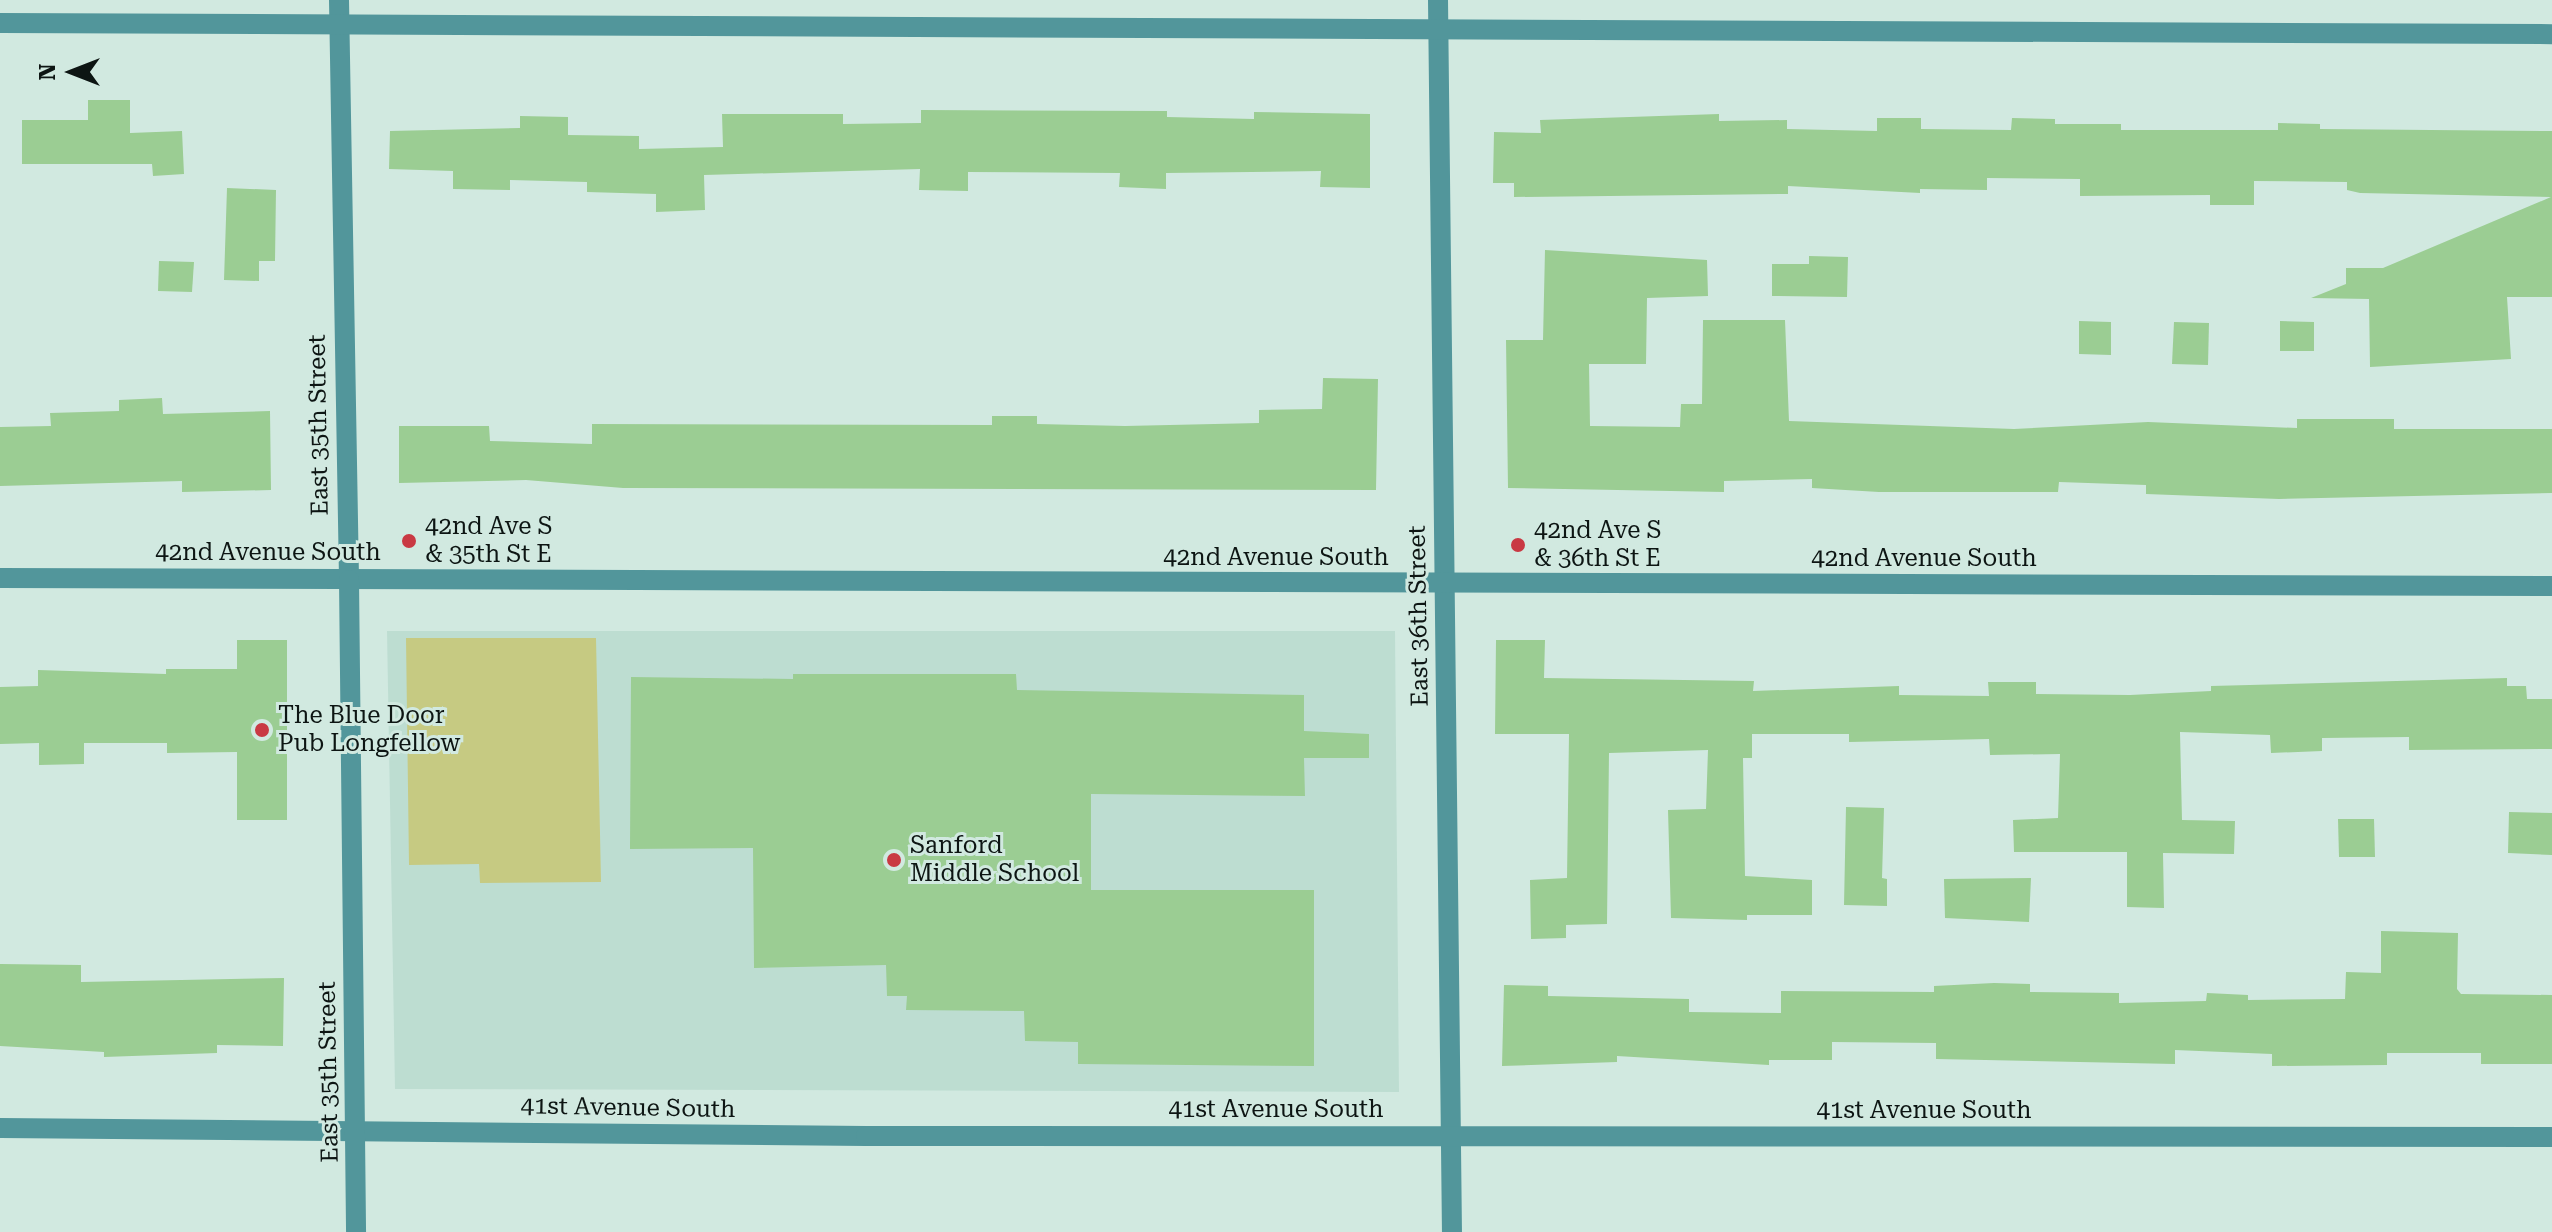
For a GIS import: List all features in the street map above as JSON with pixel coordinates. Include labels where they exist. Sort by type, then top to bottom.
[{"type":"street","name":"East 35th Street","points":[[339,0],[356,1232]]},
{"type":"street","name":"East 36th Street","points":[[1438,0],[1452,1232]]},
{"type":"street","points":[[0,23],[1439,33],[2552,34]]},
{"type":"street","name":"42nd Avenue South","points":[[0,578],[2552,586]]},
{"type":"street","name":"41st Avenue South","points":[[0,1128],[1451,1136],[2552,1137]]},
{"type":"shaded area","name":"Sanford Middle School","points":[[387,631],[1395,631],[1399,1092],[395,1089]]},
{"type":"green space","points":[[406,638],[596,638],[601,882],[480,883],[479,864],[409,865]]},
{"type":"building","points":[[88,100],[130,100],[130,133],[182,131],[184,174],[153,176],[152,164],[22,164],[22,120],[88,120]]},
{"type":"building","points":[[921,110],[1167,111],[1167,117],[1254,119],[1254,112],[1370,114],[1370,188],[1320,187],[1321,171],[1166,173],[1166,189],[1119,187],[1120,173],[968,172],[968,191],[919,190],[920,169],[704,175],[705,210],[656,212],[656,194],[587,192],[587,182],[510,180],[510,190],[453,189],[453,171],[389,169],[390,131],[520,128],[520,116],[568,117],[568,135],[639,136],[639,149],[723,147],[722,114],[843,114],[843,124],[921,123]]},
{"type":"building","points":[[1719,114],[1719,121],[1787,120],[1787,129],[1877,131],[1877,118],[1921,118],[1921,129],[2011,130],[2012,118],[2055,119],[2055,124],[2121,124],[2121,130],[2278,130],[2278,123],[2320,124],[2320,129],[2552,131],[2552,297],[2507,297],[2511,359],[2370,367],[2369,299],[2311,298],[2346,284],[2346,268],[2383,268],[2551,197],[2360,193],[2347,190],[2347,182],[2254,181],[2254,205],[2210,205],[2210,195],[2080,196],[2080,179],[1987,178],[1987,190],[1920,189],[1920,193],[1788,186],[1788,194],[1514,197],[1514,183],[1493,183],[1494,132],[1541,133],[1540,120]]},
{"type":"building","points":[[227,188],[276,190],[275,261],[259,261],[259,281],[224,280]]},
{"type":"building","points":[[1545,250],[1707,260],[1708,296],[1647,298],[1646,364],[1589,364],[1590,426],[1680,427],[1681,404],[1702,404],[1703,320],[1785,320],[1789,421],[2014,429],[2148,422],[2297,428],[2297,419],[2394,419],[2394,429],[2552,429],[2552,493],[2279,499],[2146,494],[2146,485],[2059,482],[2058,492],[1879,492],[1812,488],[1812,479],[1724,481],[1724,492],[1508,488],[1506,340],[1543,340]]},
{"type":"building","points":[[1809,256],[1848,257],[1847,297],[1772,296],[1772,264],[1809,264]]},
{"type":"building","points":[[159,261],[194,262],[192,292],[158,291]]},
{"type":"building","points":[[2079,321],[2111,322],[2111,355],[2079,354]]},
{"type":"building","points":[[2280,321],[2314,322],[2314,351],[2280,351]]},
{"type":"building","points":[[2174,322],[2209,323],[2208,365],[2172,364]]},
{"type":"building","points":[[1323,378],[1378,379],[1376,490],[623,488],[526,480],[399,483],[399,426],[489,426],[490,441],[592,444],[592,424],[992,425],[992,416],[1037,416],[1037,424],[1259,423],[1259,410],[1322,409]]},
{"type":"building","points":[[162,398],[163,414],[270,411],[271,490],[182,492],[182,481],[0,486],[0,427],[51,426],[50,413],[119,411],[119,400]]},
{"type":"building","points":[[237,640],[287,640],[287,820],[237,820],[237,752],[167,753],[167,743],[84,743],[84,764],[39,765],[39,743],[0,744],[0,687],[38,686],[38,670],[166,674],[166,669],[237,669]]},
{"type":"building","points":[[1496,640],[1545,640],[1544,678],[1754,681],[1753,691],[1899,686],[1899,695],[1989,696],[1988,682],[2036,682],[2036,694],[2130,695],[2211,691],[2211,686],[2507,678],[2507,686],[2526,686],[2527,699],[2552,699],[2552,749],[2409,750],[2409,737],[2322,738],[2322,751],[2271,753],[2270,735],[2180,732],[2182,820],[2235,821],[2234,854],[2163,853],[2164,908],[2127,907],[2127,852],[2014,852],[2013,820],[2058,818],[2060,754],[1990,755],[1989,739],[1849,742],[1849,734],[1752,734],[1752,758],[1743,758],[1745,876],[1812,880],[1812,915],[1747,915],[1747,920],[1671,918],[1668,810],[1706,809],[1708,750],[1609,753],[1607,924],[1566,925],[1566,938],[1531,939],[1530,880],[1567,878],[1569,734],[1495,734]]},
{"type":"building","points":[[793,674],[1016,674],[1017,690],[1304,695],[1304,731],[1369,734],[1369,758],[1304,758],[1305,796],[1091,794],[1091,890],[1314,890],[1314,1066],[1078,1064],[1078,1042],[1025,1041],[1024,1011],[906,1010],[907,996],[887,996],[886,965],[754,968],[753,848],[630,849],[631,677],[793,679]]},
{"type":"building","points":[[1846,807],[1884,808],[1882,878],[1887,879],[1887,906],[1844,905]]},
{"type":"building","points":[[2509,812],[2552,813],[2552,855],[2508,853]]},
{"type":"building","points":[[2338,819],[2374,819],[2375,857],[2339,857]]},
{"type":"building","points":[[2031,878],[2029,922],[1945,918],[1944,879]]},
{"type":"building","points":[[2381,931],[2458,933],[2457,989],[2461,994],[2552,995],[2552,1064],[2481,1064],[2481,1053],[2387,1053],[2387,1065],[2272,1066],[2272,1054],[2175,1050],[2175,1064],[1936,1059],[1936,1043],[1832,1042],[1832,1060],[1769,1060],[1769,1065],[1617,1056],[1617,1062],[1502,1066],[1504,985],[1548,986],[1548,996],[1689,999],[1689,1012],[1781,1013],[1781,991],[1934,992],[1934,986],[1994,983],[2030,984],[2030,992],[2119,993],[2119,1003],[2206,1001],[2207,993],[2248,995],[2248,1000],[2345,999],[2346,972],[2381,973]]},
{"type":"building","points":[[0,964],[81,965],[81,982],[284,978],[283,1046],[217,1045],[217,1053],[104,1057],[104,1052],[0,1046]]},
{"type":"place","name":"42nd Ave S & 35th St E","points":[[409,541]]},
{"type":"place","name":"42nd Ave S & 36th St E","points":[[1518,545]]},
{"type":"place","name":"The Blue Door Pub Longfellow","points":[[262,730]]},
{"type":"place","name":"Sanford Middle School","points":[[894,860]]}]
